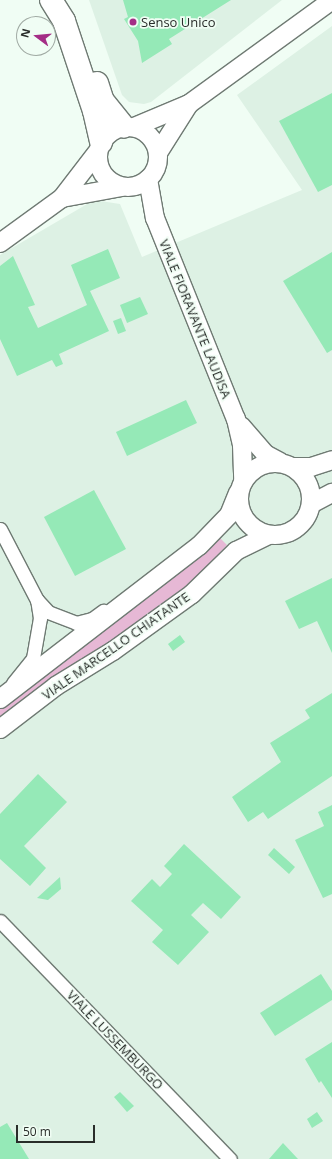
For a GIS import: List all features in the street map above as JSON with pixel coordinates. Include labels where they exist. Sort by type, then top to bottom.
[{"type":"highway","points":[[51,0],[64,21],[94,111],[99,146]]},
{"type":"highway","points":[[64,0],[103,101],[129,127]]},
{"type":"street","points":[[0,243],[62,198],[99,146],[115,129],[129,127],[189,104],[332,0]]},
{"type":"street","points":[[62,198],[126,187],[148,179],[154,172],[158,153],[189,104]]},
{"type":"street","points":[[129,127],[150,136],[158,153]]},
{"type":"street","points":[[99,146],[100,170],[113,183],[126,187]]},
{"type":"street","name":"VIALE FIORAVANTE LAUDISA","points":[[148,179],[155,218],[236,419],[242,445],[241,487]]},
{"type":"street","name":"VIALE FIORAVANTE LAUDISA","points":[[126,187],[155,218]]},
{"type":"street","name":"VIALE FIORAVANTE LAUDISA","points":[[236,419],[260,450],[287,465]]},
{"type":"street","name":"VIALE MARCELLO CHIATANTE","points":[[3,696],[149,586],[218,529],[229,515],[241,487],[259,465],[311,467],[332,460]]},
{"type":"street","points":[[287,465],[308,483],[311,504],[332,493]]},
{"type":"street","points":[[241,487],[239,505],[246,520],[258,532],[269,535]]},
{"type":"street","name":"VIALE MARCELLO CHIATANTE","points":[[0,729],[56,686],[113,651],[192,594],[236,551],[269,535],[292,531],[308,515],[311,504]]},
{"type":"street","points":[[0,529],[37,600],[48,612],[76,623],[92,620],[117,601],[149,586]]},
{"type":"street","points":[[3,696],[33,658],[40,618],[37,600]]},
{"type":"street","name":"VIALE LUSSEMBURGO","points":[[0,921],[230,1159]]},
{"type":"shaded area","points":[[89,0],[282,0],[151,102],[144,104],[129,102],[122,95]]},
{"type":"shaded area","points":[[332,26],[332,1159],[0,1159],[0,255],[94,200],[120,204],[142,257],[302,190],[237,95]]},
{"type":"shaded area","points":[[220,538],[227,545],[187,588],[160,605],[111,644],[0,719],[0,709],[154,593]]},
{"type":"building","points":[[123,0],[231,0],[169,39],[172,44],[142,63],[138,41],[124,19],[128,17]]},
{"type":"building","points":[[332,93],[332,185],[318,192],[279,121]]},
{"type":"building","points":[[108,249],[120,278],[90,291],[109,331],[59,354],[63,364],[56,367],[52,360],[17,376],[0,339],[0,266],[13,256],[35,305],[28,307],[38,328],[87,305],[71,265]]},
{"type":"building","points":[[332,252],[332,350],[327,353],[283,281]]},
{"type":"building","points":[[140,297],[148,314],[127,323],[120,305]]},
{"type":"building","points":[[121,318],[126,331],[118,334],[113,321]]},
{"type":"building","points":[[186,400],[197,423],[127,456],[116,432]]},
{"type":"building","points":[[94,490],[126,549],[75,576],[44,517]]},
{"type":"building","points":[[332,578],[332,653],[317,621],[299,629],[285,601]]},
{"type":"building","points":[[180,635],[185,642],[173,651],[168,644]]},
{"type":"building","points":[[332,693],[332,776],[268,819],[263,812],[248,822],[232,797],[281,762],[270,743],[310,718],[305,710]]},
{"type":"building","points":[[38,774],[67,802],[24,846],[46,868],[30,886],[0,859],[0,814]]},
{"type":"building","points":[[332,805],[332,894],[323,898],[295,840],[324,826],[318,812]]},
{"type":"building","points":[[184,844],[241,897],[221,919],[203,903],[191,915],[209,932],[178,965],[152,942],[163,930],[131,901],[152,879],[160,887],[172,874],[164,866]]},
{"type":"building","points":[[274,848],[295,867],[289,874],[268,855]]},
{"type":"building","points":[[60,877],[61,889],[48,900],[37,898]]},
{"type":"building","points":[[321,974],[332,991],[332,1000],[275,1036],[260,1013]]},
{"type":"building","points":[[332,1042],[332,1098],[321,1081],[319,1083],[305,1059]]},
{"type":"building","points":[[120,1092],[134,1106],[127,1112],[114,1097]]},
{"type":"building","points":[[317,1112],[323,1121],[312,1128],[307,1119]]},
{"type":"building","points":[[7,1123],[29,1159],[0,1159],[0,1127]]},
{"type":"building","points":[[283,1143],[298,1159],[269,1159]]},
{"type":"place","name":"Senso Unico","points":[[133,22]]}]
